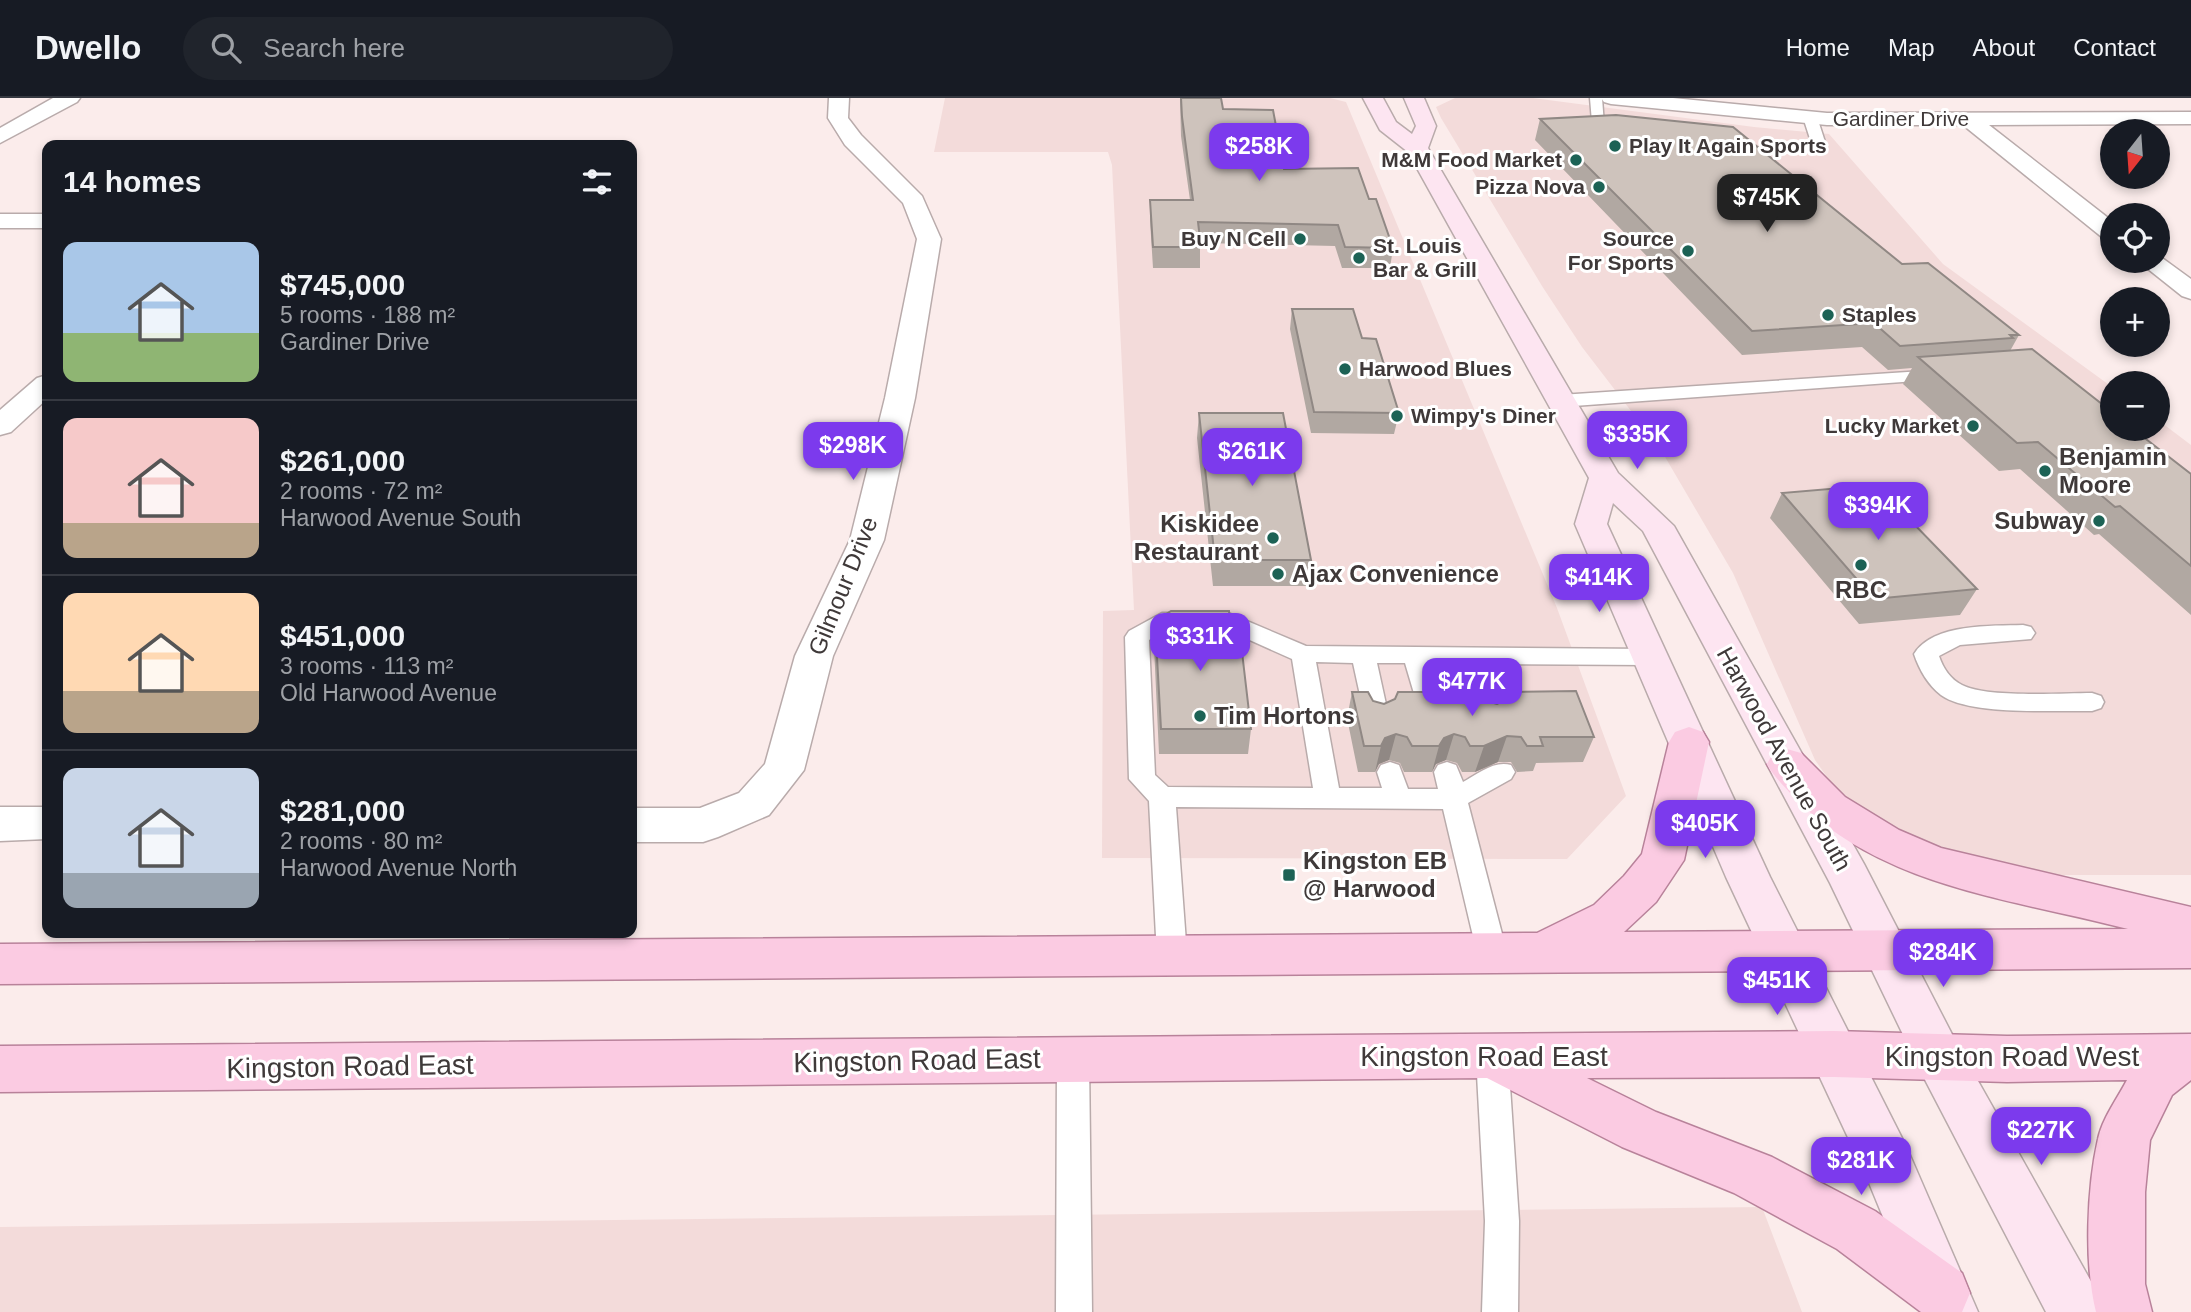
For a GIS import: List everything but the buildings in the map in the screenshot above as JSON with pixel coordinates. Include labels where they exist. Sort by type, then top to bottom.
[{"type":"main road","name":"Harwood Avenue South","points":[[1373,98],[1387,127],[1417,148],[1605,478],[1657,526],[1849,877],[1939,1058],[2077,1312]]},
{"type":"main road","points":[[1414,98],[1426,126],[1417,148]]},
{"type":"main road","points":[[1605,478],[1591,524],[1783,950],[1886,1164],[1946,1302]]},
{"type":"main road","points":[[1543,952],[1610,918],[1640,889],[1662,860],[1689,742]]},
{"type":"main road","points":[[1787,764],[1830,808],[1884,842],[1933,863],[2191,926]]},
{"type":"main road","points":[[0,964],[2191,948]]},
{"type":"main road","name":"Kingston Road East","points":[[0,1069],[1834,1054]]},
{"type":"main road","name":"Kingston Road West","points":[[1834,1054],[1939,1058],[2185,1057]]},
{"type":"main road","points":[[1492,1056],[1640,1130],[1753,1175],[1856,1230],[1946,1302]]},
{"type":"main road","points":[[2123,1312],[2118,1284],[2118,1192],[2124,1137],[2154,1079],[2185,1057]]},
{"type":"street","points":[[0,137],[51,106],[70,98]]},
{"type":"street","name":"Gilmour Drive","points":[[637,825],[702,825],[754,804],[784,770],[814,656],[867,540],[900,398],[929,239],[914,201],[853,139],[838,118],[839,98]]},
{"type":"street","name":"Gardiner Drive","points":[[1613,98],[1811,117],[1970,120],[2181,118]]},
{"type":"street","points":[[2140,98],[2181,118]]},
{"type":"street","points":[[1970,120],[2100,223]]},
{"type":"street","points":[[0,221],[42,221]]},
{"type":"street","points":[[2166,273],[2191,291]]},
{"type":"street","points":[[0,426],[42,388]]},
{"type":"street","points":[[0,824],[42,823]]},
{"type":"lane","points":[[1597,98],[1599,122]]},
{"type":"lane","points":[[1811,117],[1819,145]]},
{"type":"lane","points":[[1560,401],[1961,373]]},
{"type":"lane","points":[[1502,772],[1454,799],[1162,797],[1142,779],[1137,637],[1162,621],[1228,621],[1303,654],[1649,657]]},
{"type":"lane","points":[[2023,633],[1956,637],[1937,643],[1926,654],[1932,672],[1955,693],[1989,698],[2092,702]]},
{"type":"lane","points":[[1303,654],[1328,798]]},
{"type":"lane","points":[[1363,654],[1377,718]]},
{"type":"lane","points":[[1414,655],[1433,717]]},
{"type":"lane","points":[[1467,655],[1486,718]]},
{"type":"lane","points":[[1390,772],[1398,798]]},
{"type":"lane","points":[[1447,772],[1492,953]]},
{"type":"lane","points":[[1162,797],[1172,956]]},
{"type":"lane","points":[[1492,1056],[1502,1220],[1500,1312]]},
{"type":"lane","points":[[1073,1059],[1073,1312]]},
{"type":"shaded area","points":[[945,98],[1330,98],[1346,102],[1557,608],[1626,796],[1567,859],[1102,858],[1103,611],[1134,610],[1112,165],[1108,152],[934,152]]},
{"type":"shaded area","points":[[1455,98],[1533,98],[1754,127],[1829,134],[1943,264],[2100,378],[2100,441],[2170,441],[2170,429],[2191,445],[2191,875],[2052,875],[1952,852],[1898,832],[1839,794],[1815,760],[1733,573],[1661,450],[1582,347],[1542,286],[1436,107]]},
{"type":"shaded area","points":[[1762,1207],[1802,1312],[0,1312],[0,1227]]},
{"type":"place","name":"Play It Again Sports","points":[[1615,146]]},
{"type":"place","name":"M&M Food Market","points":[[1576,160]]},
{"type":"place","name":"Pizza Nova","points":[[1599,187]]},
{"type":"place","name":"Buy N Cell","points":[[1300,239]]},
{"type":"place","name":"Source For Sports","points":[[1688,251]]},
{"type":"place","name":"St. Louis Bar & Grill","points":[[1359,258]]},
{"type":"place","name":"Staples","points":[[1828,315]]},
{"type":"place","name":"Harwood Blues","points":[[1345,369]]},
{"type":"place","name":"Wimpy's Diner","points":[[1397,416]]},
{"type":"place","name":"Lucky Market","points":[[1973,426]]},
{"type":"place","name":"Benjamin Moore","points":[[2045,471]]},
{"type":"place","name":"Subway","points":[[2099,521]]},
{"type":"place","name":"Kiskidee Restaurant","points":[[1273,538]]},
{"type":"place","name":"RBC","points":[[1861,565]]},
{"type":"place","name":"Ajax Convenience","points":[[1278,574]]},
{"type":"place","name":"Tim Hortons","points":[[1200,716]]},
{"type":"place","name":"Kingston EB @ Harwood","points":[[1289,875]]}]
